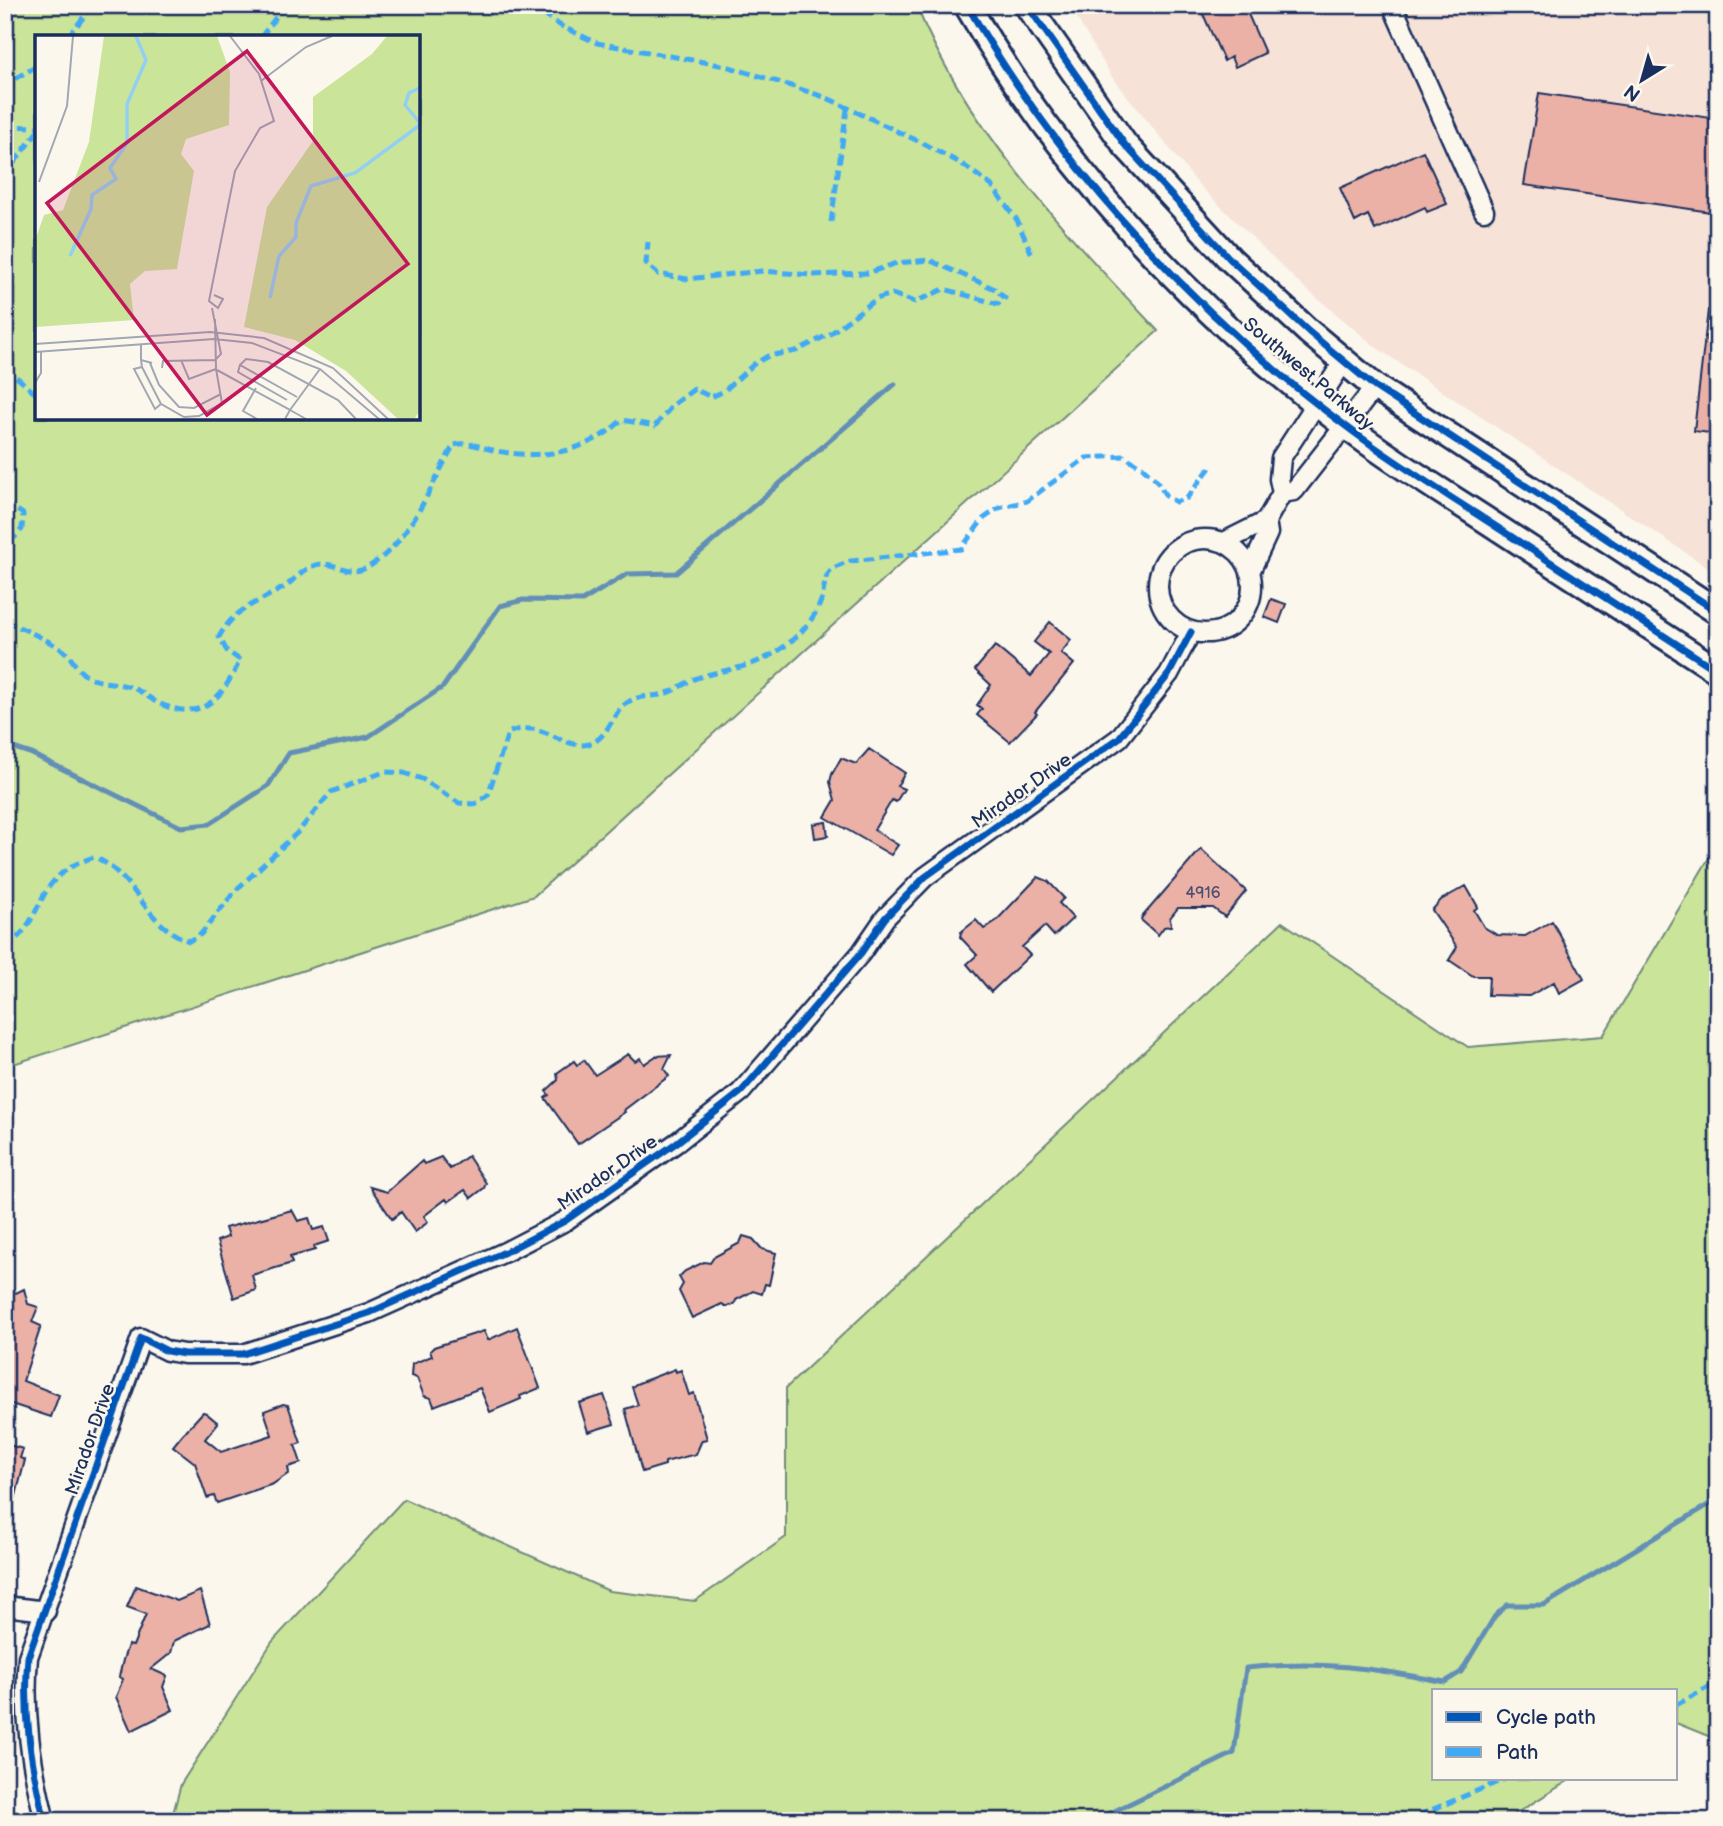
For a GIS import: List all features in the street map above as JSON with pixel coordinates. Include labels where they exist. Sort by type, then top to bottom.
[{"type":"main road","name":"Southwest Parkway","points":[[967,5],[1034,107],[1091,183],[1150,250],[1203,302],[1316,403],[1346,427],[1718,671]]},
{"type":"main road","name":"Southwest Parkway","points":[[1027,5],[1125,145],[1181,208],[1230,258],[1344,361],[1375,387],[1718,611]]},
{"type":"street","points":[[1392,5],[1484,211]]},
{"type":"street","points":[[1224,542],[1266,521],[1282,493],[1279,479],[1281,458],[1344,361]]},
{"type":"street","points":[[1282,493],[1294,491],[1375,387]]},
{"type":"street","points":[[1250,572],[1268,533],[1266,521]]},
{"type":"street","points":[[1210,539],[1224,542],[1236,550],[1250,572],[1253,589],[1243,615],[1220,631],[1191,632],[1170,618],[1162,607],[1157,583],[1160,570],[1174,549],[1185,542],[1210,539]]},
{"type":"street","name":"Mirador Drive","points":[[46,1611],[141,1338],[167,1351],[184,1354],[243,1354],[369,1313],[505,1252],[565,1221],[676,1143],[741,1092],[861,953],[886,918],[925,877],[1119,738],[1169,674],[1191,632]]},
{"type":"street","points":[[5,1606],[46,1611],[28,1657],[24,1698],[33,1772],[46,1821]]},
{"type":"shaded area","points":[[1069,5],[1718,5],[1718,574],[1377,348],[1299,283],[1198,184],[1112,77]]},
{"type":"green space","points":[[5,5],[916,5],[937,51],[991,138],[1055,218],[1158,331],[534,896],[13,1064],[5,1074]]},
{"type":"green space","points":[[1718,843],[1718,1740],[1678,1724],[1678,1689],[1432,1689],[1432,1780],[1569,1780],[1504,1821],[171,1821],[181,1784],[272,1642],[404,1499],[609,1591],[695,1601],[786,1537],[786,1388],[1282,922],[1468,1047],[1603,1036]]},
{"type":"building","points":[[1199,5],[1244,5],[1265,53],[1235,67],[1231,57],[1224,61]]},
{"type":"building","points":[[1539,93],[1718,119],[1718,213],[1524,185]]},
{"type":"building","points":[[1423,151],[1447,204],[1427,212],[1425,207],[1375,230],[1368,215],[1355,222],[1340,188]]},
{"type":"building","points":[[1708,310],[1718,311],[1718,434],[1694,431]]},
{"type":"building","points":[[1271,599],[1286,604],[1279,623],[1264,617]]},
{"type":"building","points":[[1050,622],[1071,640],[1061,653],[1074,664],[1035,712],[1037,714],[1010,742],[977,715],[982,709],[977,705],[991,685],[975,670],[995,646],[1031,676],[1049,654],[1034,642]]},
{"type":"building","points":[[869,749],[905,773],[897,786],[904,789],[896,802],[892,800],[874,830],[898,845],[891,855],[825,817],[835,800],[830,782],[841,758],[856,764]]},
{"type":"building","points":[[826,822],[828,836],[815,838],[813,824]]},
{"type":"building","points":[[1201,849],[1246,891],[1225,917],[1213,908],[1178,908],[1170,918],[1171,926],[1164,927],[1158,935],[1141,920],[1142,917]]},
{"type":"building","points":[[1038,877],[1048,881],[1064,898],[1059,903],[1073,918],[1054,936],[1045,926],[1022,947],[1030,955],[991,992],[967,964],[977,955],[960,937],[961,932],[976,920],[984,929],[996,921]]},
{"type":"building","points":[[1466,886],[1478,907],[1474,910],[1484,927],[1497,935],[1525,936],[1552,921],[1584,979],[1559,993],[1554,982],[1529,996],[1488,995],[1489,976],[1473,976],[1449,960],[1457,947],[1432,910],[1441,900]]},
{"type":"building","points":[[628,1054],[635,1061],[640,1058],[644,1064],[656,1056],[671,1055],[664,1069],[669,1076],[624,1110],[625,1112],[578,1144],[545,1098],[549,1095],[546,1091],[558,1080],[557,1073],[574,1061],[577,1065],[584,1060],[595,1075]]},
{"type":"building","points":[[468,1156],[486,1183],[484,1188],[471,1198],[465,1190],[448,1202],[446,1199],[424,1216],[428,1222],[415,1232],[401,1212],[392,1219],[370,1187],[387,1192],[422,1161],[424,1164],[441,1157],[450,1169]]},
{"type":"building","points":[[292,1210],[298,1221],[309,1218],[313,1230],[324,1227],[329,1241],[314,1246],[315,1250],[290,1257],[292,1263],[252,1275],[256,1290],[234,1298],[217,1241],[228,1237],[225,1228]]},
{"type":"building","points":[[743,1236],[753,1239],[762,1249],[776,1253],[769,1285],[765,1284],[762,1294],[753,1291],[727,1307],[722,1304],[692,1318],[679,1291],[683,1284],[679,1277],[704,1262],[710,1263],[714,1257],[740,1243]]},
{"type":"building","points":[[5,1288],[16,1293],[24,1289],[28,1304],[38,1307],[32,1322],[41,1326],[23,1381],[59,1395],[51,1417],[5,1402]]},
{"type":"building","points":[[517,1327],[540,1388],[520,1396],[521,1399],[490,1412],[480,1388],[434,1406],[431,1398],[424,1396],[417,1378],[411,1376],[412,1364],[432,1356],[430,1351],[434,1347],[484,1331],[488,1340]]},
{"type":"building","points":[[675,1369],[676,1372],[681,1370],[689,1395],[694,1393],[707,1439],[702,1440],[696,1454],[665,1462],[665,1465],[642,1472],[625,1409],[638,1405],[632,1387]]},
{"type":"building","points":[[604,1395],[614,1424],[588,1432],[579,1403]]},
{"type":"building","points":[[283,1404],[288,1405],[301,1443],[295,1445],[301,1463],[288,1467],[289,1473],[273,1484],[217,1503],[214,1496],[207,1498],[195,1463],[173,1446],[203,1412],[218,1423],[205,1439],[221,1452],[272,1435],[264,1411]]},
{"type":"building","points":[[5,1444],[23,1449],[20,1458],[25,1460],[9,1523],[5,1522]]},
{"type":"building","points":[[136,1586],[177,1601],[200,1591],[210,1624],[174,1641],[171,1653],[151,1669],[167,1676],[163,1687],[173,1710],[131,1731],[116,1697],[123,1679],[119,1677],[128,1645],[133,1646],[146,1614],[127,1607]]},
{"type":"waterway","points":[[5,745],[32,754],[181,827],[209,824],[268,786],[289,753],[368,737],[443,687],[500,606],[523,600],[582,601],[627,574],[676,573],[895,384]]},
{"type":"waterway","points":[[1035,1821],[1098,1819],[1234,1753],[1246,1668],[1323,1665],[1445,1682],[1461,1672],[1495,1616],[1507,1605],[1544,1605],[1718,1499]]},
{"type":"marked path","points":[[70,35],[93,5]]},
{"type":"marked path","points":[[262,35],[285,5]]},
{"type":"marked path","points":[[530,5],[561,26],[597,43],[726,66],[785,84],[827,98],[920,142],[962,164],[992,186],[1017,220],[1033,257]]},
{"type":"marked path","points":[[5,89],[9,82],[35,67]]},
{"type":"marked path","points":[[831,222],[847,109]]},
{"type":"marked path","points":[[5,126],[35,127]]},
{"type":"marked path","points":[[5,175],[35,135]]},
{"type":"marked path","points":[[5,625],[10,623],[63,650],[88,677],[129,687],[173,708],[199,708],[218,696],[240,660],[227,651],[219,637],[231,620],[316,565],[353,571],[373,564],[400,539],[410,525],[454,445],[471,444],[514,454],[564,451],[595,440],[622,420],[655,426],[672,406],[694,389],[711,397],[724,391],[754,364],[768,356],[796,351],[830,334],[876,299],[892,294],[915,302],[944,289],[998,304],[1005,298],[995,289],[929,260],[897,263],[868,273],[810,275],[762,271],[687,279],[658,274],[646,263],[648,242]]},
{"type":"marked path","points":[[5,367],[35,393]]},
{"type":"marked path","points":[[5,947],[19,936],[59,875],[74,865],[95,857],[122,877],[161,924],[189,941],[201,934],[236,890],[298,832],[331,792],[384,772],[404,773],[422,779],[459,803],[475,804],[488,795],[508,733],[532,729],[570,743],[589,744],[606,731],[628,702],[664,694],[697,678],[767,657],[793,640],[807,625],[818,608],[828,574],[840,565],[851,561],[961,549],[983,519],[999,508],[1027,501],[1086,458],[1124,456],[1142,467],[1156,480],[1166,496],[1176,502],[1187,498],[1212,465]]},
{"type":"marked path","points":[[5,502],[23,514],[22,529],[15,537],[5,539]]},
{"type":"marked path","points":[[5,643],[11,651],[5,670]]},
{"type":"marked path","points":[[5,840],[11,870],[5,901]]},
{"type":"marked path","points":[[1678,1704],[1718,1682]]},
{"type":"marked path","points":[[1405,1821],[1503,1780]]},
{"type":"cycle path","points":[[967,5],[1004,65],[1089,181],[1185,287],[1237,337],[1347,427],[1418,477],[1718,671]]},
{"type":"cycle path","points":[[1027,5],[1125,145],[1230,259],[1309,332],[1375,387],[1718,612]]},
{"type":"cycle path","points":[[45,1821],[29,1739],[28,1657],[141,1338],[167,1351],[184,1354],[243,1354],[369,1313],[505,1252],[565,1221],[676,1143],[741,1092],[861,953],[885,918],[925,877],[1119,738],[1169,674],[1191,632]]}]
